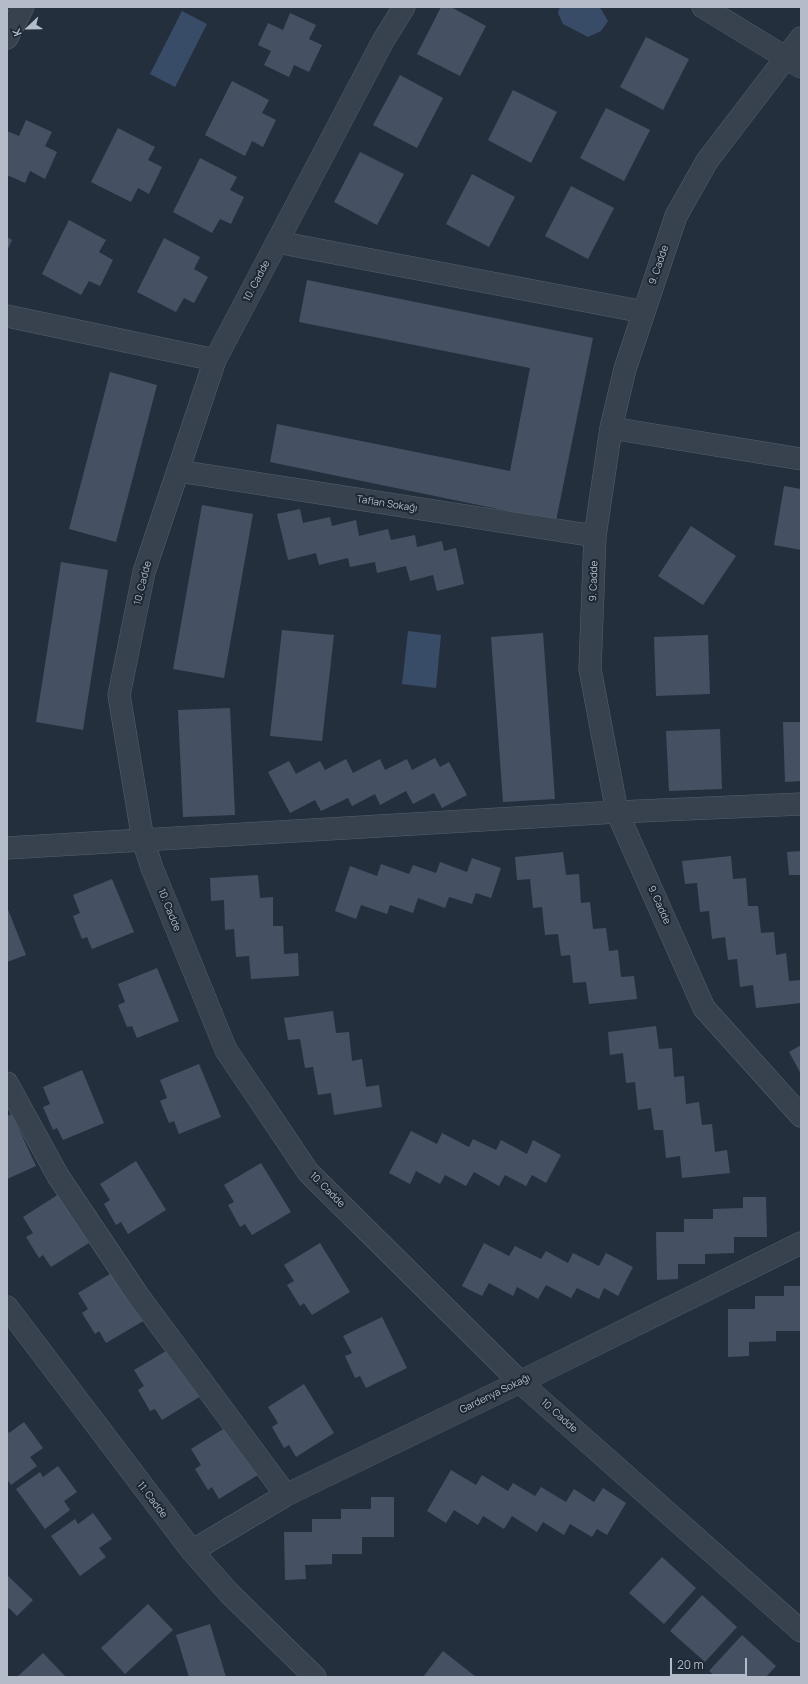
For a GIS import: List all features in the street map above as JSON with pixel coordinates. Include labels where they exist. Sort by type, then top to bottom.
[{"type":"street","points":[[7,38],[23,7]]},
{"type":"street","name":"10. Cadde","points":[[404,7],[383,42],[215,360],[144,572],[119,695],[143,840],[152,868],[226,1050],[308,1172],[520,1382],[801,1631]]},
{"type":"street","points":[[703,7],[794,62]]},
{"type":"street","name":"9. Cadde","points":[[801,38],[794,62],[707,161],[676,216],[625,369],[611,428],[596,536],[590,669],[617,812],[704,1008],[801,1116]]},
{"type":"street","points":[[277,242],[644,312]]},
{"type":"street","points":[[7,316],[215,360]]},
{"type":"street","points":[[611,428],[801,459]]},
{"type":"street","name":"Taflan Sokağı","points":[[178,471],[596,536]]},
{"type":"street","points":[[7,848],[617,812],[801,804]]},
{"type":"street","points":[[7,1083],[58,1176],[137,1294],[286,1495]]},
{"type":"street","name":"Gardenya Sokağı","points":[[192,1551],[286,1495],[520,1382],[801,1243]]},
{"type":"street","name":"11. Cadde","points":[[7,1307],[192,1551],[229,1593],[315,1677]]},
{"type":"water","points":[[560,7],[597,7],[601,9],[608,21],[601,31],[588,37],[563,24],[558,13]]},
{"type":"water","points":[[182,11],[207,24],[175,87],[150,74]]},
{"type":"water","points":[[408,631],[441,635],[436,688],[402,684]]},
{"type":"building","points":[[441,7],[451,7],[486,26],[460,76],[417,54]]},
{"type":"building","points":[[290,13],[316,25],[309,39],[322,45],[309,72],[294,65],[289,77],[264,65],[271,51],[258,45],[268,23],[283,30]]},
{"type":"building","points":[[646,37],[689,59],[663,110],[620,87]]},
{"type":"building","points":[[400,75],[443,98],[417,148],[373,125]]},
{"type":"building","points":[[232,81],[269,100],[262,113],[276,120],[263,147],[252,141],[245,156],[205,135]]},
{"type":"building","points":[[513,90],[557,112],[531,163],[488,140]]},
{"type":"building","points":[[606,108],[650,130],[624,181],[580,158]]},
{"type":"building","points":[[26,120],[52,132],[45,146],[57,152],[45,179],[30,171],[25,183],[7,175],[7,131],[19,136]]},
{"type":"building","points":[[118,128],[155,147],[148,160],[162,167],[149,194],[138,188],[131,202],[91,182]]},
{"type":"building","points":[[360,152],[404,174],[377,225],[334,202]]},
{"type":"building","points":[[200,158],[237,177],[230,190],[244,197],[231,224],[220,219],[212,233],[173,212]]},
{"type":"building","points":[[472,174],[515,197],[489,247],[446,224]]},
{"type":"building","points":[[571,186],[614,208],[588,259],[545,236]]},
{"type":"building","points":[[69,220],[106,240],[99,252],[113,260],[100,286],[89,281],[81,295],[42,274]]},
{"type":"building","points":[[7,237],[12,240],[7,251]]},
{"type":"building","points":[[164,238],[200,257],[194,269],[208,277],[194,303],[184,298],[176,312],[137,292]]},
{"type":"building","points":[[307,280],[593,338],[556,521],[270,462],[277,424],[510,471],[530,368],[299,322]]},
{"type":"building","points":[[110,372],[157,385],[116,542],[69,529]]},
{"type":"building","points":[[784,486],[801,489],[801,550],[774,545]]},
{"type":"building","points":[[202,505],[253,514],[224,678],[173,669]]},
{"type":"building","points":[[300,509],[303,523],[330,517],[332,526],[356,520],[359,536],[388,529],[391,540],[415,535],[417,547],[442,541],[444,551],[456,548],[464,584],[437,591],[433,575],[410,581],[406,566],[377,573],[375,562],[350,567],[348,558],[319,565],[316,553],[288,560],[277,514]]},
{"type":"building","points":[[691,526],[736,556],[703,605],[658,576]]},
{"type":"building","points":[[61,562],[108,570],[83,730],[36,722]]},
{"type":"building","points":[[282,630],[334,635],[322,741],[270,736]]},
{"type":"building","points":[[543,633],[555,799],[503,802],[491,637]]},
{"type":"building","points":[[708,635],[710,694],[656,696],[654,637]]},
{"type":"building","points":[[230,708],[235,815],[183,817],[178,710]]},
{"type":"building","points":[[783,722],[801,722],[801,781],[785,782]]},
{"type":"building","points":[[720,729],[722,789],[669,791],[666,731]]},
{"type":"building","points":[[435,758],[440,767],[449,762],[467,795],[442,808],[434,793],[413,804],[406,791],[380,805],[375,794],[352,806],[348,798],[321,811],[315,800],[290,813],[268,772],[289,761],[296,774],[320,761],[325,770],[346,759],[353,773],[380,759],[385,770],[407,759],[412,770]]},
{"type":"building","points":[[801,851],[801,875],[789,875],[787,852]]},
{"type":"building","points":[[563,852],[566,875],[579,874],[581,903],[590,902],[593,929],[606,928],[609,951],[618,950],[621,977],[634,976],[637,999],[589,1004],[586,982],[573,983],[570,955],[561,956],[558,934],[545,935],[542,907],[533,908],[530,879],[517,880],[515,857]]},
{"type":"building","points":[[731,856],[733,879],[746,878],[748,906],[758,906],[761,933],[774,932],[776,955],[786,953],[789,981],[801,980],[801,1003],[756,1008],[753,985],[740,987],[737,959],[728,960],[725,937],[712,939],[709,911],[700,912],[697,883],[685,884],[682,861]]},
{"type":"building","points":[[472,858],[501,868],[491,898],[476,893],[472,904],[449,897],[445,908],[418,898],[413,913],[390,905],[387,914],[361,905],[356,919],[335,911],[350,866],[377,876],[381,864],[409,874],[413,865],[436,873],[440,862],[467,872]]},
{"type":"building","points":[[258,875],[260,898],[273,897],[273,926],[283,926],[284,954],[298,953],[299,976],[251,979],[249,956],[236,957],[234,929],[225,930],[224,900],[211,901],[210,878]]},
{"type":"building","points":[[112,879],[134,932],[92,949],[87,937],[82,939],[73,916],[80,913],[73,895]]},
{"type":"building","points":[[7,907],[26,955],[7,962]]},
{"type":"building","points":[[157,968],[179,1021],[137,1038],[132,1026],[127,1027],[118,1005],[125,1002],[118,984]]},
{"type":"building","points":[[333,1011],[336,1033],[349,1032],[352,1061],[362,1059],[366,1087],[379,1085],[382,1107],[334,1115],[331,1093],[318,1095],[313,1067],[305,1068],[300,1039],[288,1040],[284,1018]]},
{"type":"building","points":[[656,1026],[659,1049],[672,1048],[674,1077],[684,1076],[686,1104],[699,1102],[702,1125],[712,1124],[715,1152],[727,1150],[730,1173],[682,1178],[680,1156],[666,1158],[663,1130],[654,1130],[651,1108],[638,1110],[635,1082],[626,1083],[623,1053],[610,1055],[608,1032]]},
{"type":"building","points":[[801,1045],[801,1074],[789,1052]]},
{"type":"building","points":[[199,1064],[221,1117],[179,1134],[174,1121],[169,1123],[160,1101],[167,1098],[160,1080]]},
{"type":"building","points":[[82,1070],[104,1123],[63,1140],[57,1128],[53,1130],[43,1107],[50,1104],[43,1087]]},
{"type":"building","points":[[12,1114],[36,1166],[7,1179],[7,1116]]},
{"type":"building","points":[[411,1131],[437,1144],[442,1133],[469,1147],[473,1139],[496,1150],[501,1140],[527,1154],[533,1140],[561,1155],[546,1183],[532,1175],[526,1186],[505,1175],[499,1186],[474,1172],[466,1186],[445,1175],[440,1184],[416,1171],[410,1184],[389,1173]]},
{"type":"building","points":[[136,1161],[166,1210],[128,1234],[121,1222],[116,1225],[104,1204],[110,1200],[100,1184]]},
{"type":"building","points":[[261,1163],[291,1212],[252,1235],[245,1224],[240,1227],[228,1205],[234,1202],[224,1185]]},
{"type":"building","points":[[59,1194],[89,1243],[51,1267],[43,1255],[39,1258],[26,1237],[33,1233],[23,1217]]},
{"type":"building","points":[[743,1197],[766,1197],[767,1237],[734,1237],[734,1253],[705,1254],[705,1264],[678,1264],[678,1279],[657,1280],[656,1232],[684,1232],[684,1219],[713,1219],[713,1209],[743,1208]]},
{"type":"building","points":[[320,1243],[350,1292],[312,1315],[304,1303],[300,1306],[287,1285],[294,1281],[284,1265]]},
{"type":"building","points":[[484,1243],[509,1256],[515,1246],[541,1259],[546,1251],[568,1263],[573,1253],[599,1266],[606,1253],[633,1267],[618,1296],[604,1288],[599,1299],[577,1288],[571,1298],[546,1285],[538,1299],[517,1287],[513,1296],[489,1283],[482,1296],[462,1286]]},
{"type":"building","points":[[115,1271],[145,1320],[106,1343],[99,1331],[95,1334],[82,1313],[88,1309],[78,1293]]},
{"type":"building","points":[[784,1286],[801,1286],[801,1331],[776,1331],[776,1341],[749,1342],[749,1356],[728,1357],[728,1309],[755,1309],[755,1296],[784,1296]]},
{"type":"building","points":[[382,1317],[407,1368],[366,1388],[360,1376],[355,1378],[345,1356],[352,1353],[343,1336]]},
{"type":"building","points":[[171,1348],[201,1396],[162,1420],[155,1409],[150,1411],[138,1390],[144,1386],[134,1370]]},
{"type":"building","points":[[304,1384],[334,1433],[296,1457],[289,1445],[284,1448],[272,1427],[278,1423],[268,1407]]},
{"type":"building","points":[[24,1422],[43,1448],[30,1457],[37,1466],[11,1485],[7,1479],[7,1429],[9,1433]]},
{"type":"building","points":[[228,1426],[258,1475],[219,1499],[212,1487],[208,1490],[195,1469],[201,1465],[191,1449]]},
{"type":"building","points":[[58,1466],[77,1492],[64,1501],[70,1510],[45,1529],[16,1489],[40,1472],[43,1477]]},
{"type":"building","points":[[451,1470],[476,1485],[482,1475],[508,1491],[513,1483],[535,1496],[541,1487],[566,1502],[574,1489],[594,1502],[603,1488],[626,1503],[607,1535],[597,1529],[592,1537],[570,1524],[564,1535],[543,1522],[537,1532],[512,1516],[504,1529],[483,1516],[478,1525],[454,1510],[446,1523],[427,1511]]},
{"type":"building","points":[[371,1497],[394,1497],[394,1537],[362,1537],[362,1554],[332,1554],[332,1564],[305,1565],[306,1579],[285,1580],[284,1532],[312,1532],[312,1519],[341,1519],[341,1509],[371,1509]]},
{"type":"building","points":[[93,1513],[112,1539],[99,1548],[106,1557],[80,1576],[51,1536],[75,1519],[78,1524]]},
{"type":"building","points":[[662,1557],[696,1588],[664,1624],[629,1593]]},
{"type":"building","points":[[7,1575],[33,1600],[17,1616],[9,1608],[7,1610]]},
{"type":"building","points":[[702,1595],[737,1627],[705,1662],[670,1631]]},
{"type":"building","points":[[148,1604],[173,1630],[125,1674],[101,1648]]},
{"type":"building","points":[[210,1624],[226,1677],[189,1677],[176,1635]]},
{"type":"building","points":[[742,1635],[776,1666],[766,1677],[716,1677],[709,1671]]},
{"type":"building","points":[[443,1651],[476,1677],[423,1677]]},
{"type":"building","points":[[43,1653],[66,1677],[17,1677]]}]
